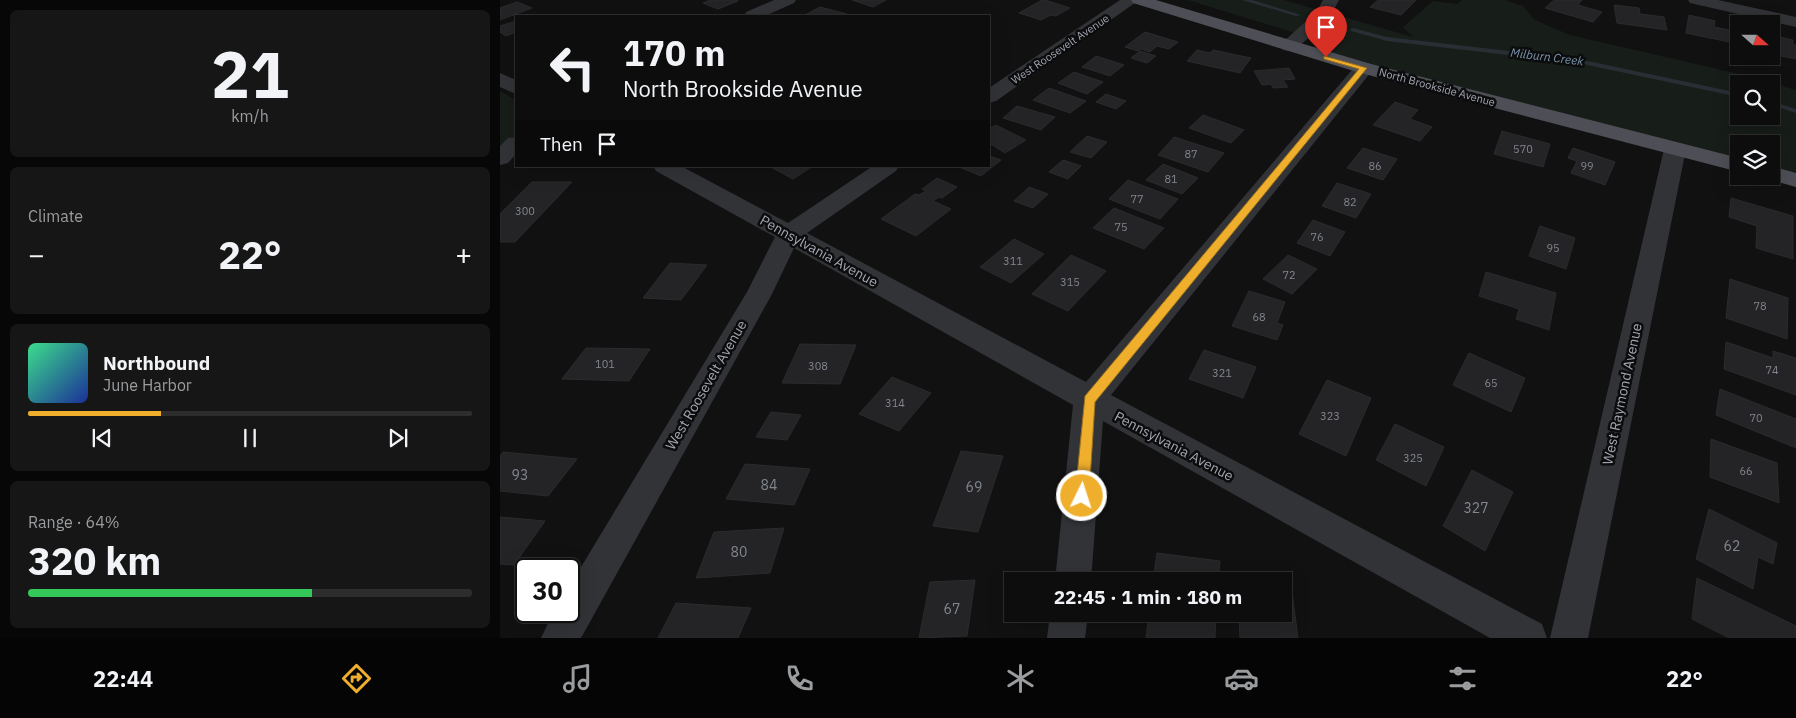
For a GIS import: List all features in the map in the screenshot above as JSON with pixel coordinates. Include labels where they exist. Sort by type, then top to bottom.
[{"type":"main road","name":"North Brookside Avenue","points":[[1139,0],[1364,68],[1730,163]]},
{"type":"main road","points":[[1780,176],[1796,180]]},
{"type":"street","points":[[754,15],[788,0]]},
{"type":"street","name":"West Roosevelt Avenue","points":[[990,96],[1131,0]]},
{"type":"street","points":[[1289,46],[1322,15],[1331,0]]},
{"type":"street","points":[[1696,0],[1796,22]]},
{"type":"street","points":[[1074,572],[1089,400],[1364,68]]},
{"type":"street","points":[[500,79],[515,87]]},
{"type":"street","points":[[500,158],[515,144]]},
{"type":"street","name":"West Raymond Avenue","points":[[1569,638],[1675,149]]},
{"type":"street","name":"Pennsylvania Avenue","points":[[666,167],[1089,400],[1528,638]]},
{"type":"street","name":"West Roosevelt Avenue","points":[[560,638],[759,294],[789,234],[887,167]]},
{"type":"street","points":[[1066,638],[1068,622]]},
{"type":"shaded area","points":[[1188,0],[1284,0],[1413,37],[1403,27],[1433,1],[1457,4],[1462,0],[1505,0],[1523,6],[1535,20],[1570,35],[1744,75],[1730,75],[1730,125],[1780,125],[1780,85],[1796,90],[1796,176],[1780,172],[1780,135],[1730,135],[1730,159],[1311,49],[1321,41]]},
{"type":"shaded area","points":[[500,91],[515,99],[515,136],[500,149]]},
{"type":"building","points":[[710,0],[738,1],[718,9],[703,3]]},
{"type":"building","points":[[852,0],[886,0],[873,7]]},
{"type":"building","points":[[1042,0],[1070,8],[1056,16],[1051,15],[1041,20],[1019,13]]},
{"type":"building","points":[[1378,0],[1416,0],[1401,15],[1370,7]]},
{"type":"building","points":[[1554,0],[1582,0],[1578,5],[1602,12],[1593,22],[1545,8]]},
{"type":"building","points":[[517,2],[532,8],[500,20],[500,8]]},
{"type":"building","points":[[1614,5],[1639,8],[1640,14],[1664,17],[1667,30],[1617,23]]},
{"type":"building","points":[[820,7],[847,14],[846,15],[805,15]]},
{"type":"building","points":[[1689,15],[1715,21],[1714,27],[1730,30],[1730,42],[1686,33]]},
{"type":"building","points":[[515,21],[515,32],[506,36],[500,32],[500,26]]},
{"type":"building","points":[[1145,32],[1178,42],[1169,49],[1157,46],[1150,52],[1125,47]]},
{"type":"building","points":[[1780,37],[1793,40],[1793,45],[1796,45],[1796,59],[1780,56]]},
{"type":"building","points":[[1197,50],[1210,53],[1213,50],[1251,58],[1240,73],[1187,61]]},
{"type":"building","points":[[1140,51],[1156,56],[1147,63],[1131,58]]},
{"type":"building","points":[[1096,56],[1124,65],[1110,76],[1082,67]]},
{"type":"building","points":[[1289,68],[1295,79],[1283,80],[1288,87],[1273,88],[1271,84],[1262,85],[1254,71]]},
{"type":"building","points":[[1074,72],[1103,82],[1087,94],[1058,83]]},
{"type":"building","points":[[1049,88],[1086,101],[1070,113],[1033,100]]},
{"type":"building","points":[[1106,94],[1126,101],[1116,109],[1096,102]]},
{"type":"building","points":[[1395,102],[1418,110],[1410,119],[1432,127],[1420,141],[1373,125]]},
{"type":"building","points":[[1017,106],[1055,117],[1041,130],[1003,118]]},
{"type":"building","points":[[1203,115],[1244,130],[1231,143],[1189,128]]},
{"type":"building","points":[[996,125],[1026,140],[1005,153],[990,144],[990,128]]},
{"type":"building","points":[[1502,131],[1550,144],[1543,167],[1494,154]]},
{"type":"building","points":[[1087,136],[1107,142],[1091,158],[1070,152]]},
{"type":"building","points":[[1174,137],[1224,153],[1208,172],[1158,155]]},
{"type":"building","points":[[1363,148],[1397,159],[1383,180],[1347,168]]},
{"type":"building","points":[[1573,148],[1615,162],[1605,185],[1571,173],[1577,161],[1568,158]]},
{"type":"building","points":[[990,156],[1001,160],[981,176],[959,167],[990,167]]},
{"type":"building","points":[[1063,160],[1081,166],[1068,179],[1049,172]]},
{"type":"building","points":[[1163,164],[1198,178],[1182,194],[1146,180]]},
{"type":"building","points":[[771,167],[811,167],[793,179]]},
{"type":"building","points":[[937,178],[957,187],[942,198],[939,197],[933,201],[951,209],[916,236],[881,219],[915,194],[919,195],[926,191],[922,189]]},
{"type":"building","points":[[1128,180],[1178,199],[1160,219],[1109,199]]},
{"type":"building","points":[[532,182],[572,182],[515,242],[500,242],[500,214]]},
{"type":"building","points":[[1337,183],[1371,194],[1356,218],[1322,206]]},
{"type":"building","points":[[1029,187],[1048,194],[1033,208],[1014,201]]},
{"type":"building","points":[[1731,198],[1793,216],[1793,259],[1756,248],[1757,226],[1729,217]]},
{"type":"building","points":[[1114,208],[1164,228],[1144,249],[1093,228]]},
{"type":"building","points":[[1313,220],[1345,232],[1330,256],[1297,243]]},
{"type":"building","points":[[1540,226],[1575,238],[1566,269],[1529,256]]},
{"type":"building","points":[[1014,239],[1044,254],[1011,283],[980,267]]},
{"type":"building","points":[[1071,255],[1106,271],[1068,311],[1032,294]]},
{"type":"building","points":[[1288,255],[1317,269],[1292,294],[1263,279]]},
{"type":"building","points":[[670,263],[707,265],[681,300],[643,298]]},
{"type":"building","points":[[1486,272],[1556,293],[1549,330],[1516,319],[1519,309],[1479,296]]},
{"type":"building","points":[[1730,279],[1788,298],[1787,339],[1726,318]]},
{"type":"building","points":[[1249,291],[1285,302],[1277,323],[1283,325],[1277,340],[1232,326]]},
{"type":"building","points":[[1726,342],[1773,358],[1773,351],[1796,358],[1796,395],[1724,369]]},
{"type":"building","points":[[800,344],[856,345],[840,384],[782,383]]},
{"type":"building","points":[[586,348],[650,349],[629,381],[562,379]]},
{"type":"building","points":[[1204,350],[1256,367],[1243,398],[1189,379]]},
{"type":"building","points":[[1469,353],[1525,378],[1511,412],[1453,385]]},
{"type":"building","points":[[892,377],[931,393],[899,431],[859,414]]},
{"type":"building","points":[[1327,380],[1371,398],[1346,456],[1299,434]]},
{"type":"building","points":[[1720,389],[1796,419],[1796,448],[1716,415]]},
{"type":"building","points":[[771,412],[801,415],[787,440],[756,437]]},
{"type":"building","points":[[1395,424],[1444,447],[1426,486],[1376,460]]},
{"type":"building","points":[[1711,439],[1777,463],[1779,503],[1710,477]]},
{"type":"building","points":[[961,451],[1003,456],[978,532],[933,526]]},
{"type":"building","points":[[503,452],[577,459],[548,496],[500,491],[500,456]]},
{"type":"building","points":[[745,464],[810,469],[794,505],[726,499]]},
{"type":"building","points":[[1472,470],[1513,492],[1485,551],[1443,526]]},
{"type":"building","points":[[1709,509],[1777,543],[1773,564],[1758,557],[1753,589],[1696,559]]},
{"type":"building","points":[[500,517],[545,521],[519,558],[515,558],[514,565],[500,564]]},
{"type":"building","points":[[784,528],[770,573],[696,578],[714,532]]},
{"type":"building","points":[[1157,553],[1220,561],[1219,572],[1154,572]]},
{"type":"building","points":[[1697,578],[1796,626],[1796,638],[1729,638],[1692,619]]},
{"type":"building","points":[[975,580],[967,636],[919,638],[930,582]]},
{"type":"building","points":[[1292,592],[1298,638],[1240,638],[1239,622],[1292,622]]},
{"type":"building","points":[[676,603],[751,608],[738,638],[658,638]]},
{"type":"building","points":[[1148,622],[1216,622],[1215,638],[1146,638]]},
{"type":"waterway","name":"Milburn Creek","points":[[1245,0],[1298,15]]},
{"type":"waterway","name":"Milburn Creek","points":[[1353,30],[1387,39],[1578,61],[1730,93]]},
{"type":"waterway","name":"Milburn Creek","points":[[1780,106],[1796,111]]},
{"type":"route","points":[[1082,496],[1089,400],[1364,68],[1326,57]]}]
